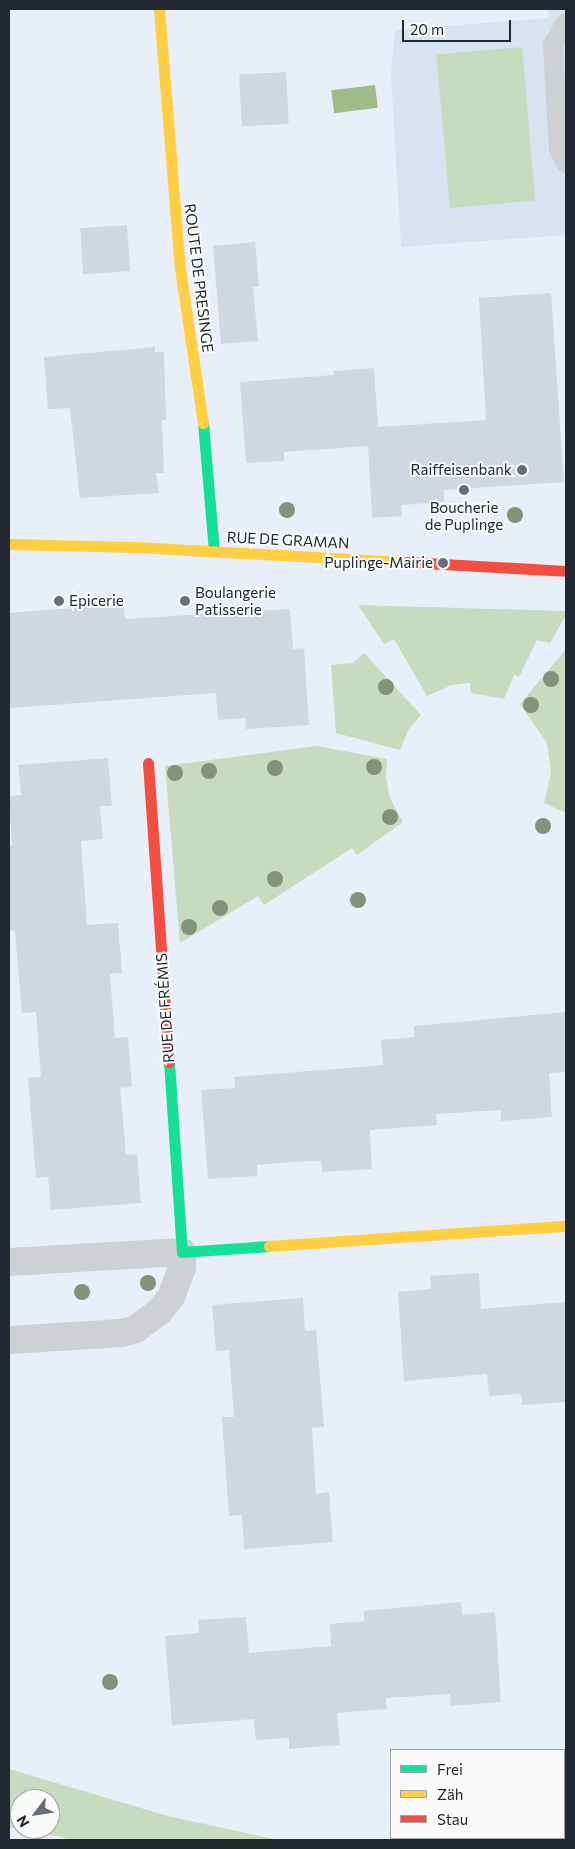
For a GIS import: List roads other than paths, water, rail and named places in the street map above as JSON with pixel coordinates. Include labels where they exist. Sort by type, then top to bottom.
[{"type":"street","name":"ROUTE DE PRESINGE","points":[[159,9],[180,268],[202,409],[214,551]]},
{"type":"street","name":"RUE DE GRAMAN","points":[[9,544],[214,551],[566,571]]},
{"type":"street","name":"RUE DE FRÉMIS","points":[[9,1340],[121,1333],[136,1330],[159,1312],[171,1296],[182,1268],[148,763]]},
{"type":"street","points":[[9,1262],[566,1226]]},
{"type":"lane","points":[[566,23],[553,45],[559,149],[566,163]]},
{"type":"place","name":"Raiffeisenbank","points":[[522,470]]},
{"type":"place","name":"Boucherie de Puplinge","points":[[464,490]]},
{"type":"place","name":"Puplinge-Mairie","points":[[443,563]]},
{"type":"place","name":"Epicerie","points":[[59,601]]},
{"type":"place","name":"Boulangerie Patisserie","points":[[185,601]]}]
